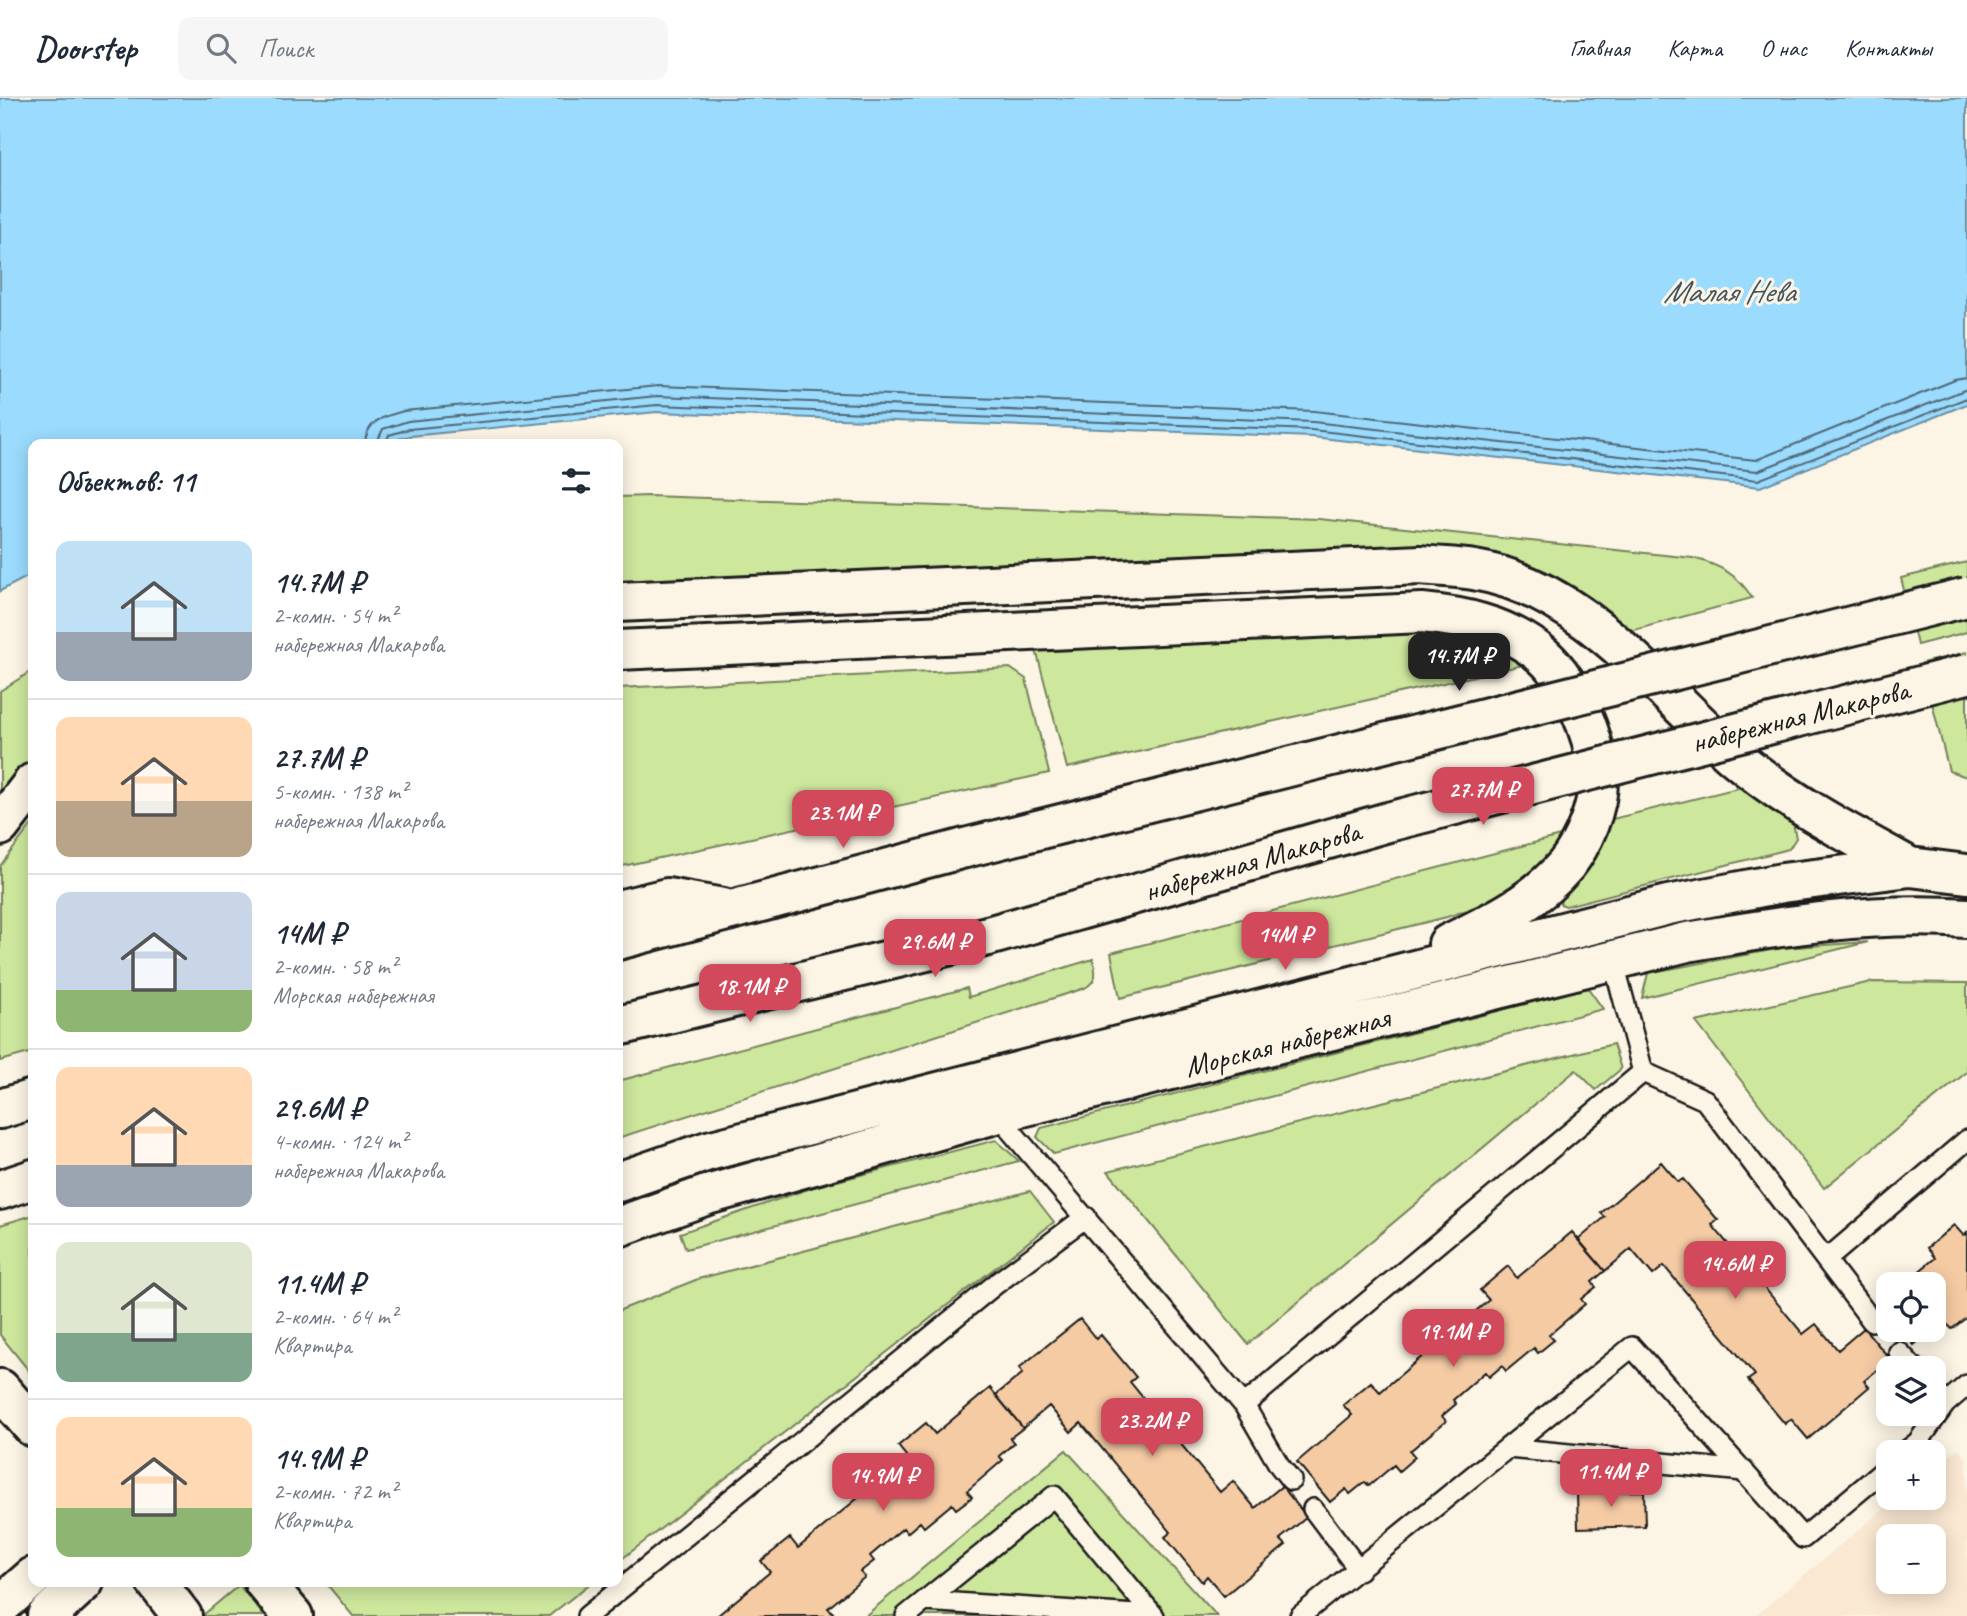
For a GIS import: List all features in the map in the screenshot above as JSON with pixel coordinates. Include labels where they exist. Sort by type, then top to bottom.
[{"type":"main road","points":[[623,603],[1421,565],[1476,570],[1531,589],[1583,616],[1633,659],[1735,757],[1831,825],[1910,867]]},
{"type":"main road","points":[[623,939],[965,848],[1967,597]]},
{"type":"main road","points":[[623,650],[1422,612],[1465,617],[1503,631],[1535,650],[1560,672],[1585,721],[1598,782],[1589,823],[1566,864],[1514,912],[1392,975]]},
{"type":"main road","name":"набережная Макарова","points":[[623,1025],[988,936],[1388,822],[1967,674]]},
{"type":"main road","points":[[0,826],[28,790]]},
{"type":"main road","name":"Морская набережная","points":[[623,1180],[708,1151],[1668,905],[1782,883],[1910,867],[1967,873]]},
{"type":"main road","points":[[623,909],[667,898],[735,910]]},
{"type":"main road","name":"Морская набережная","points":[[623,1225],[707,1195],[1006,1111],[1687,942],[1789,925],[1918,914],[1967,918]]},
{"type":"main road","points":[[0,1109],[28,1101]]},
{"type":"main road","points":[[0,1190],[28,1181]]},
{"type":"main road","points":[[0,1389],[28,1421]]},
{"type":"main road","points":[[0,1606],[28,1581]]},
{"type":"main road","points":[[47,1616],[79,1587]]},
{"type":"main road","points":[[160,1587],[182,1616]]},
{"type":"main road","points":[[268,1587],[293,1616]]},
{"type":"lane","points":[[1614,960],[1643,1072]]},
{"type":"lane","points":[[1643,1072],[1705,1100],[1872,1321]]},
{"type":"lane","points":[[1244,1405],[1643,1072]]},
{"type":"lane","points":[[1006,1111],[1011,1130],[1244,1405],[1279,1465],[1291,1480]]},
{"type":"lane","points":[[1826,1260],[1967,1140]]},
{"type":"lane","points":[[623,1587],[997,1283],[1086,1217]]},
{"type":"lane","points":[[1300,1616],[1632,1347],[1803,1538],[1876,1477]]},
{"type":"lane","points":[[1899,1352],[1903,1356]]},
{"type":"lane","points":[[1946,1395],[1967,1385]]},
{"type":"lane","points":[[1508,1448],[1744,1471]]},
{"type":"lane","points":[[906,1616],[1054,1496],[1153,1616]]},
{"type":"lane","points":[[1313,1509],[1359,1570]]},
{"type":"lane","points":[[587,1616],[623,1587]]},
{"type":"lane","points":[[925,1601],[1153,1616]]},
{"type":"shaded area","points":[[1958,1448],[1967,1459],[1967,1616],[1755,1616],[1883,1510],[1946,1510],[1946,1458]]},
{"type":"green space","points":[[623,497],[1319,519],[1693,558],[1727,572],[1741,583],[1752,598],[1627,632],[1426,547],[1318,549],[623,582]]},
{"type":"green space","points":[[1967,562],[1967,632],[1917,645],[1901,578]]},
{"type":"green space","points":[[1421,630],[1475,640],[1523,665],[1067,768],[1036,650]]},
{"type":"green space","points":[[1967,652],[1967,777],[1949,771],[1922,663]]},
{"type":"green space","points":[[1010,668],[1026,679],[1049,773],[623,866],[623,688]]},
{"type":"green space","points":[[28,673],[28,762],[0,799],[0,691]]},
{"type":"green space","points":[[1742,787],[1793,823],[1796,838],[1789,849],[1566,906],[1560,904],[1562,897],[1582,874],[1608,820]]},
{"type":"green space","points":[[28,830],[28,1053],[0,1061],[0,866]]},
{"type":"green space","points":[[1564,835],[1539,865],[1513,886],[1483,903],[1447,917],[1120,998],[1111,953]]},
{"type":"green space","points":[[1868,942],[1642,998],[1648,973],[1782,948]]},
{"type":"green space","points":[[1093,959],[1095,976],[1085,988],[623,1136],[623,1080],[967,988],[969,997]]},
{"type":"green space","points":[[1871,982],[1967,983],[1967,1072],[1824,1188],[1696,1022]]},
{"type":"green space","points":[[1588,988],[1603,1009],[1054,1154],[1037,1137],[1041,1128]]},
{"type":"green space","points":[[1613,1044],[1621,1069],[1596,1090],[1576,1070],[1248,1344],[1108,1171]]},
{"type":"green space","points":[[996,1140],[1019,1161],[686,1249],[680,1233],[814,1187]]},
{"type":"green space","points":[[1030,1191],[1054,1222],[623,1558],[623,1309],[698,1279]]},
{"type":"green space","points":[[28,1217],[28,1370],[0,1335],[0,1225]]},
{"type":"green space","points":[[1066,1450],[1217,1616],[865,1616]]},
{"type":"green space","points":[[237,1587],[241,1587],[264,1616],[202,1616]]},
{"type":"green space","points":[[329,1587],[586,1587],[549,1616],[353,1616]]},
{"type":"water","name":"Малая Нева","points":[[0,98],[1967,98],[1967,404],[1760,487],[1312,437],[657,412],[399,439],[28,439],[28,577],[0,591]]},
{"type":"building","points":[[1661,1162],[1678,1182],[1683,1179],[1718,1220],[1712,1225],[1803,1334],[1816,1324],[1838,1350],[1864,1328],[1887,1356],[1876,1356],[1876,1371],[1864,1381],[1869,1387],[1808,1439],[1791,1419],[1785,1424],[1748,1380],[1755,1375],[1664,1266],[1653,1275],[1631,1249],[1605,1271],[1578,1240],[1605,1217],[1601,1213]]},
{"type":"building","points":[[1954,1225],[1963,1235],[1967,1232],[1967,1317],[1952,1329],[1948,1325],[1946,1327],[1946,1272],[1918,1272],[1935,1258],[1927,1248]]},
{"type":"building","points":[[1572,1232],[1605,1271],[1592,1282],[1596,1287],[1581,1299],[1585,1304],[1549,1335],[1554,1340],[1538,1353],[1534,1348],[1506,1371],[1502,1366],[1489,1377],[1485,1372],[1453,1400],[1456,1404],[1442,1416],[1446,1421],[1410,1451],[1415,1457],[1399,1471],[1394,1465],[1369,1486],[1365,1482],[1350,1494],[1346,1489],[1330,1502],[1297,1462],[1352,1415],[1343,1405],[1371,1382],[1380,1392],[1489,1300],[1480,1290],[1508,1266],[1517,1278]]},
{"type":"building","points":[[1080,1319],[1096,1339],[1101,1335],[1136,1377],[1130,1382],[1220,1492],[1233,1481],[1255,1508],[1282,1486],[1307,1517],[1280,1539],[1286,1545],[1224,1596],[1207,1576],[1202,1582],[1165,1537],[1171,1532],[1081,1423],[1071,1432],[1049,1406],[1023,1428],[996,1395],[1023,1373],[1019,1368]]},
{"type":"building","points":[[990,1388],[1023,1428],[1010,1438],[1014,1443],[999,1456],[1003,1460],[967,1491],[972,1497],[956,1509],[952,1504],[924,1527],[920,1522],[907,1533],[903,1528],[870,1556],[874,1561],[860,1572],[865,1577],[828,1608],[833,1613],[829,1616],[717,1616],[770,1572],[761,1561],[790,1538],[798,1548],[907,1457],[898,1446],[926,1423],[935,1434]]},
{"type":"building","points":[[1644,1491],[1645,1526],[1578,1528],[1577,1493]]}]
